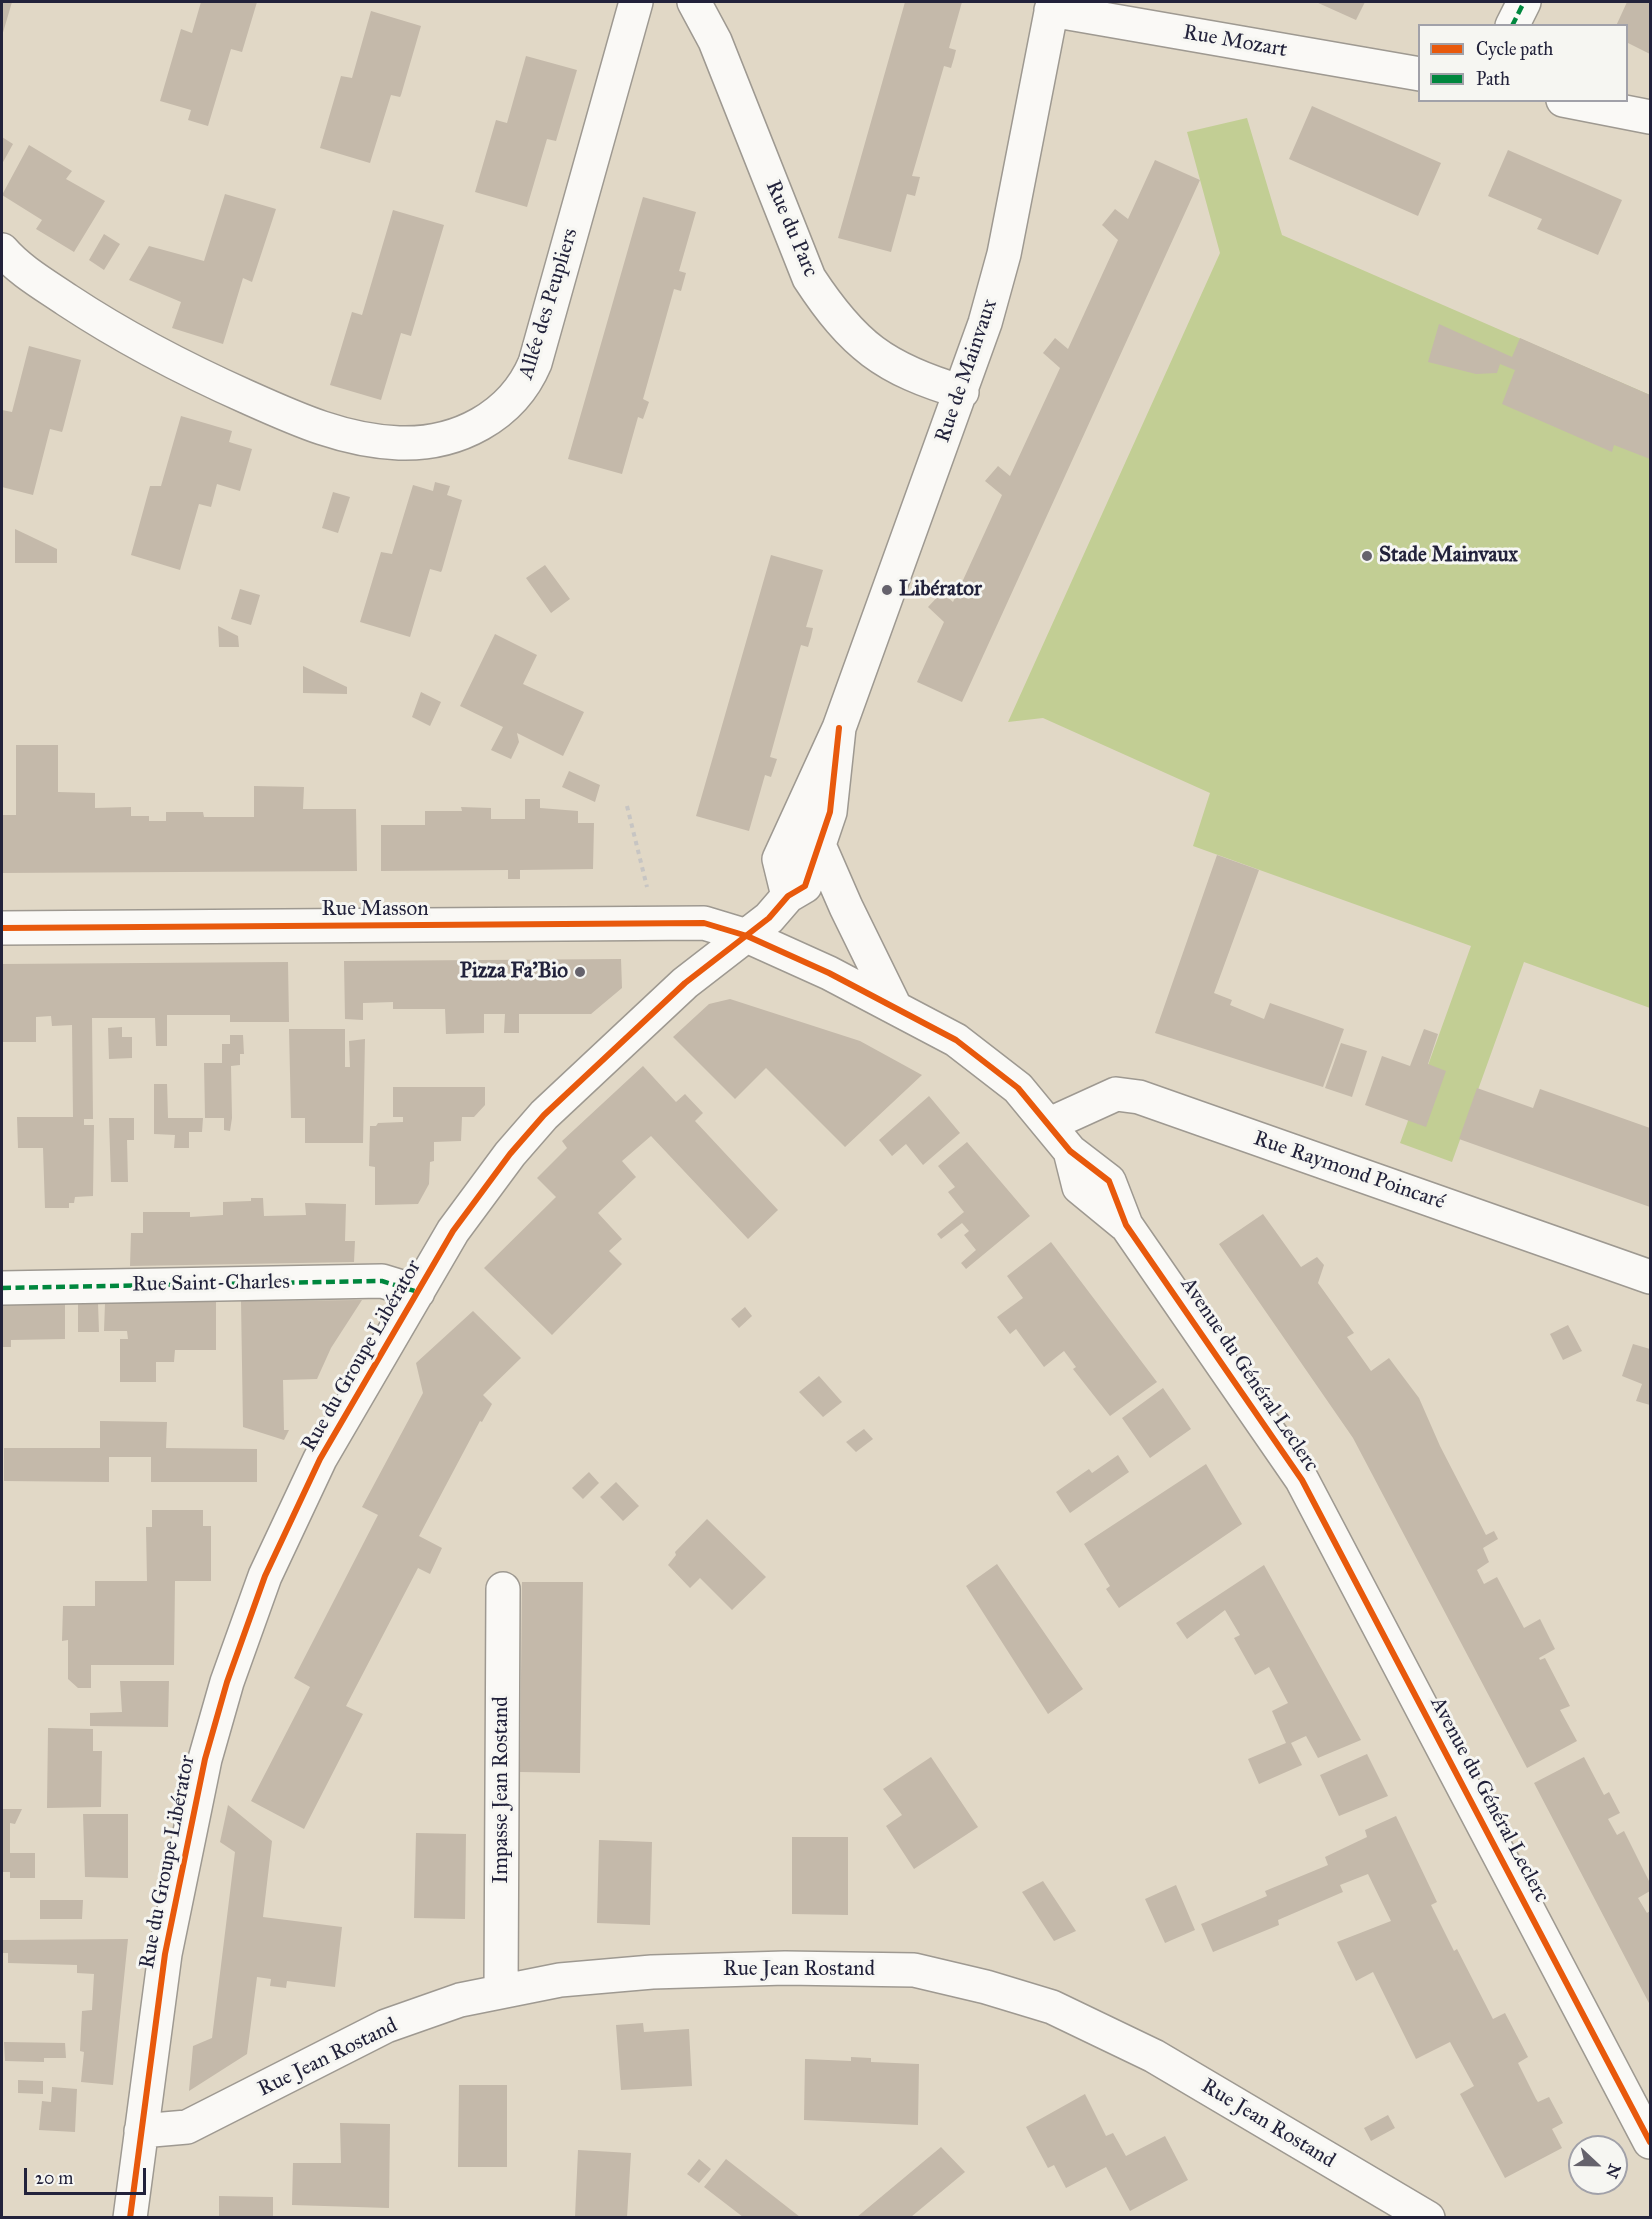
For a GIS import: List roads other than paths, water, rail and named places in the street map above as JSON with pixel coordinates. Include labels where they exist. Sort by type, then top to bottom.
[{"type":"street","name":"Allée des Peupliers","points":[[2,250],[40,282],[156,355],[308,424],[357,438],[400,443],[464,432],[488,420],[510,404],[526,385],[535,363],[636,2]]},
{"type":"street","name":"Rue du Parc","points":[[694,2],[715,41],[809,278],[831,312],[850,334],[877,356],[923,379],[962,392]]},
{"type":"street","points":[[1513,24],[1524,2]]},
{"type":"street","name":"Rue de Mainvaux","points":[[788,896],[779,859],[839,728],[985,323],[1004,254],[1052,6]]},
{"type":"street","name":"Rue Mozart","points":[[1052,6],[1418,74]]},
{"type":"street","points":[[1573,102],[1650,117]]},
{"type":"street","name":"Rue de Mainvaux","points":[[747,936],[769,918],[788,896],[805,886],[830,812],[839,728]]},
{"type":"street","points":[[819,845],[846,908],[896,1007]]},
{"type":"street","name":"Rue Masson","points":[[2,928],[704,922],[747,936]]},
{"type":"street","name":"Avenue du Général Leclerc","points":[[747,936],[829,973],[956,1040],[1018,1088],[1070,1151],[1109,1181],[1126,1225],[1302,1480],[1650,2142]]},
{"type":"street","name":"Rue du Groupe Libérator","points":[[130,2217],[165,1954],[205,1760],[228,1682],[265,1576],[320,1459],[477,1195],[544,1115],[685,983],[747,936]]},
{"type":"street","name":"Rue Raymond Poincaré","points":[[1050,1124],[1116,1094],[1139,1097],[1650,1277]]},
{"type":"street","name":"Rue Saint-Charles","points":[[2,1288],[382,1281],[418,1292]]},
{"type":"street","name":"Impasse Jean Rostand","points":[[501,1990],[503,1589]]},
{"type":"street","name":"Rue Jean Rostand","points":[[141,2131],[187,2127],[386,2026],[501,1990],[560,1980],[652,1972],[785,1968],[914,1970],[986,1987],[1052,2007],[1154,2056],[1428,2217]]},
{"type":"place","name":"Stade Mainvaux","points":[[1367,556]]},
{"type":"place","name":"Libérator","points":[[887,590]]},
{"type":"place","name":"Pizza Fa'Bio","points":[[580,972]]}]
